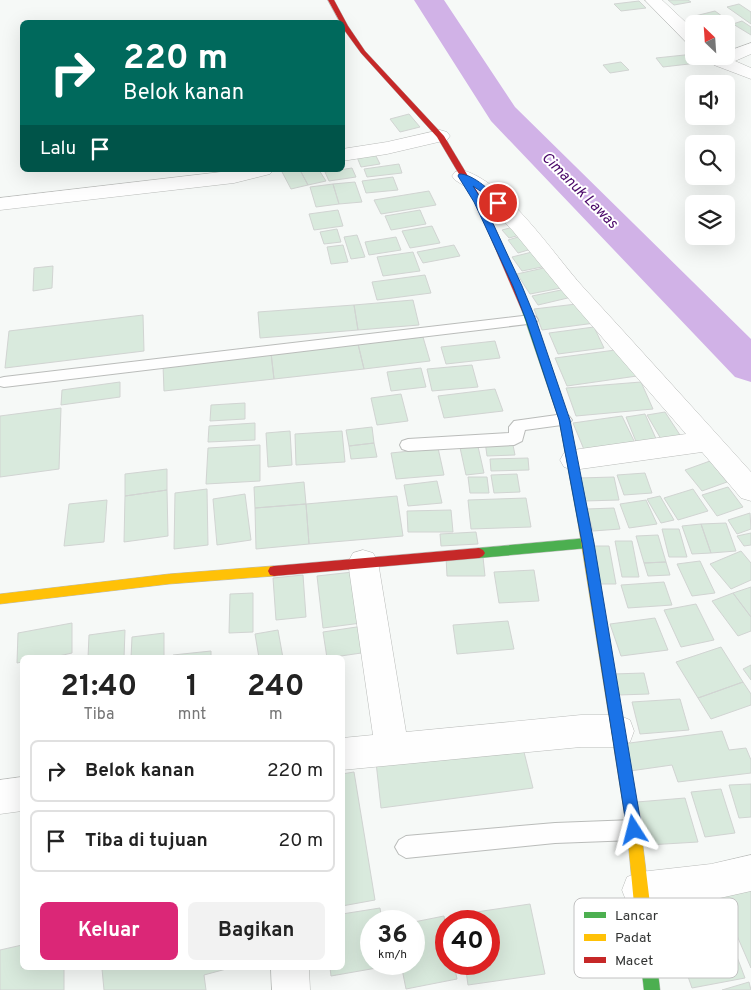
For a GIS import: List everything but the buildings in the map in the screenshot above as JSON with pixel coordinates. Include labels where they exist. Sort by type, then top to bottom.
[{"type":"street","points":[[331,0],[342,20]]},
{"type":"street","points":[[653,0],[685,31]]},
{"type":"street","points":[[345,26],[363,52],[440,136],[456,161],[462,176],[479,202],[531,320],[564,420],[573,460],[634,830],[641,898]]},
{"type":"street","points":[[735,53],[751,48]]},
{"type":"street","points":[[730,65],[751,74]]},
{"type":"street","points":[[345,155],[387,148],[440,136]]},
{"type":"street","points":[[0,204],[234,177],[255,172]]},
{"type":"street","points":[[462,176],[486,191],[521,226],[570,286],[751,490]]},
{"type":"street","points":[[573,460],[708,441]]},
{"type":"street","points":[[0,599],[77,591],[153,580],[323,568],[363,562],[556,548],[588,543]]},
{"type":"street","points":[[363,562],[392,749]]},
{"type":"street","points":[[345,754],[581,731],[618,731]]},
{"type":"street","points":[[0,797],[20,794]]},
{"type":"street","points":[[640,890],[712,882],[751,873]]},
{"type":"street","points":[[290,970],[291,990]]},
{"type":"lane","points":[[4,382],[531,320]]},
{"type":"lane","points":[[408,445],[514,439],[517,437],[517,427],[524,424],[564,420]]},
{"type":"lane","points":[[406,847],[555,833],[634,830]]},
{"type":"waterway","name":"Cimanuk Lawas","points":[[429,0],[503,114],[751,366]]},
{"type":"traffic: fast","points":[[527,311],[564,420],[584,523]]},
{"type":"traffic: fast","points":[[479,553],[588,543]]},
{"type":"traffic: fast","points":[[651,978],[652,990]]},
{"type":"traffic: slow","points":[[584,523],[634,830],[641,898]]},
{"type":"traffic: slow","points":[[0,599],[169,579],[274,571]]},
{"type":"traffic: jam","points":[[331,0],[342,20]]},
{"type":"traffic: jam","points":[[345,26],[363,52],[440,136],[479,201],[527,311]]},
{"type":"traffic: jam","points":[[274,571],[479,553]]},
{"type":"route","points":[[498,203],[486,191],[462,176],[479,202],[518,286],[564,420],[588,543],[634,830]]}]
